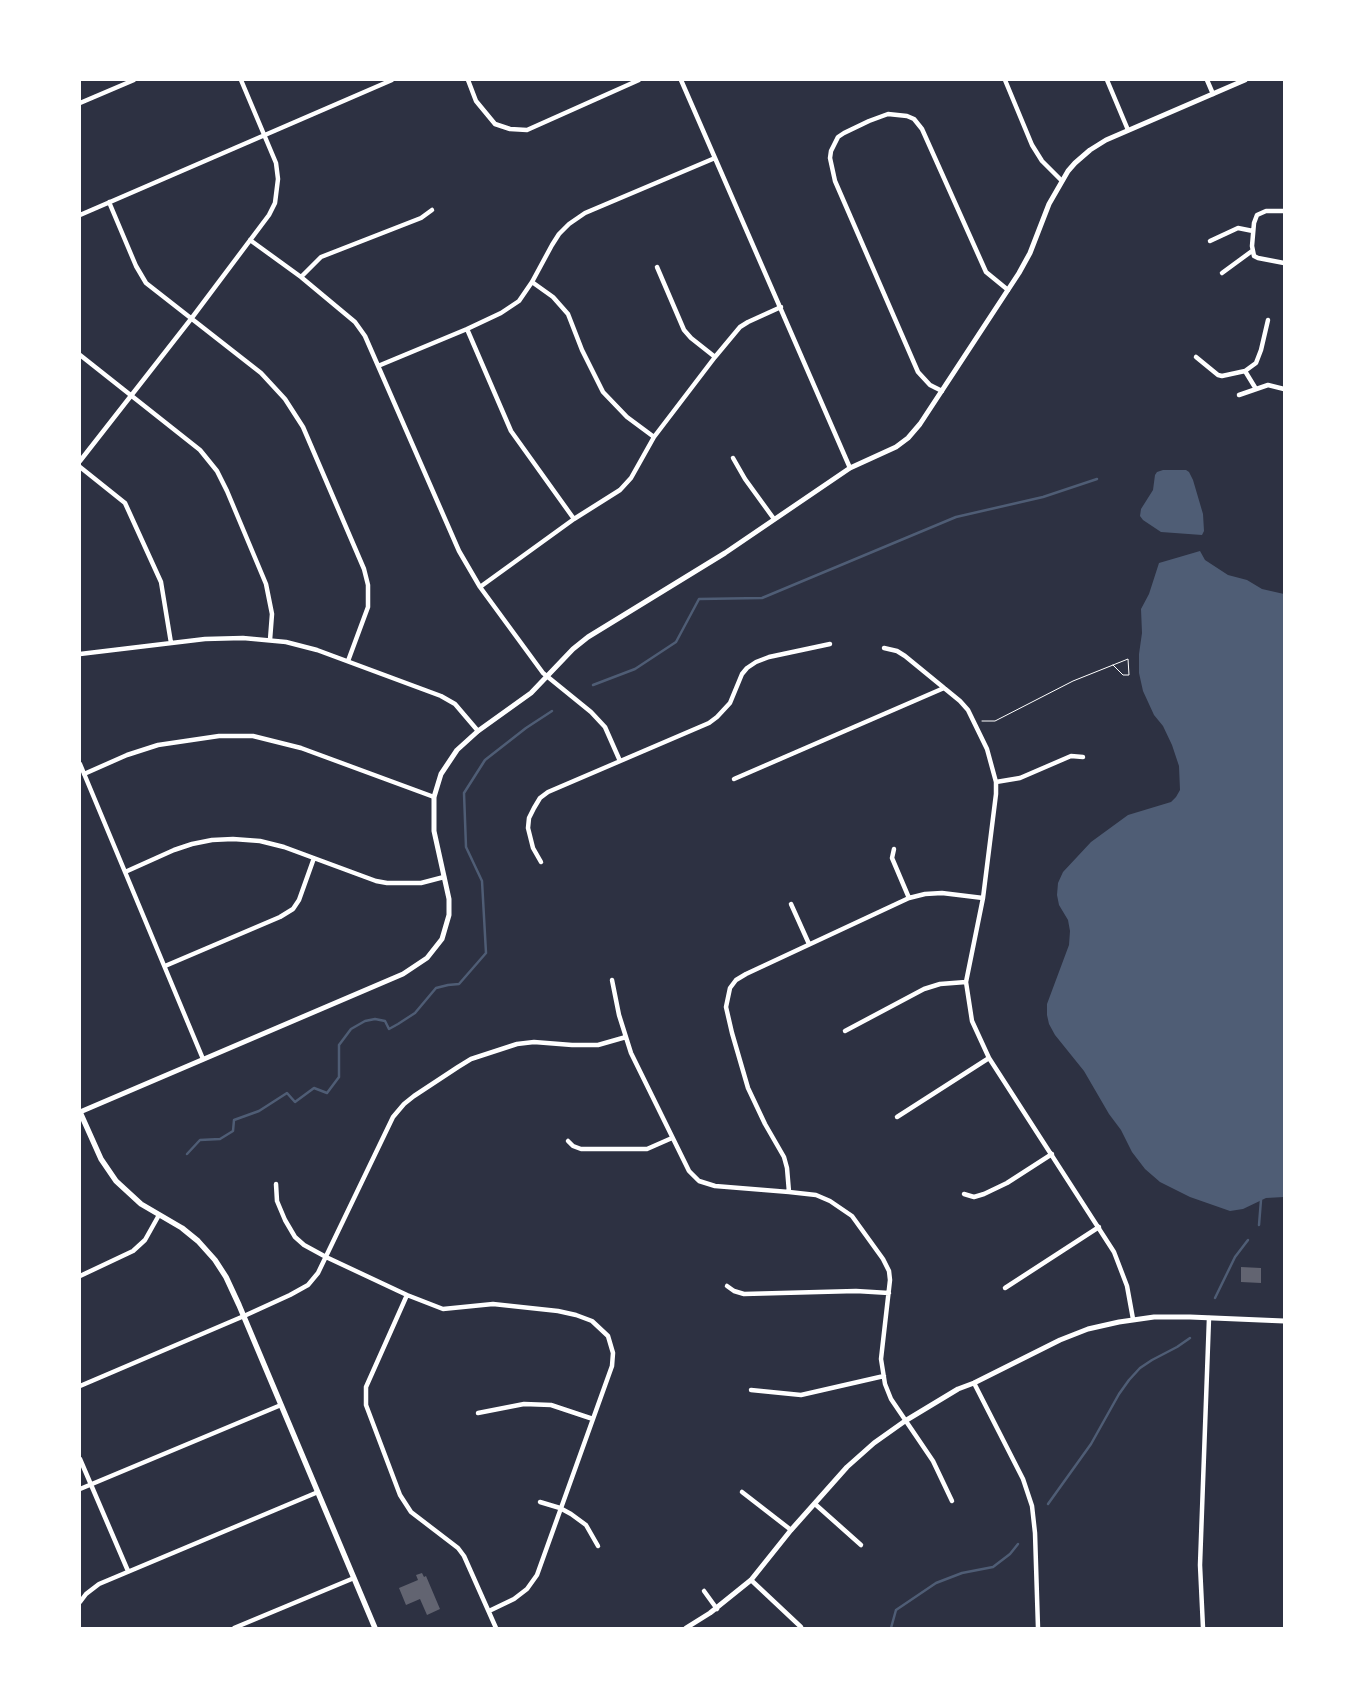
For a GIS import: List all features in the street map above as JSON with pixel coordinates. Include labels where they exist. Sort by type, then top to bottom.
[{"type":"main road","points":[[80,1112],[98,1153],[111,1174],[134,1199],[190,1234],[210,1252],[230,1283],[375,1628]]},
{"type":"street","points":[[80,103],[134,80]]},
{"type":"street","points":[[80,461],[191,319],[269,215],[278,193],[276,163],[241,80]]},
{"type":"street","points":[[80,215],[392,80]]},
{"type":"street","points":[[468,80],[476,101],[495,124],[510,129],[527,130],[639,80]]},
{"type":"street","points":[[681,80],[850,468]]},
{"type":"street","points":[[1005,80],[1032,145],[1042,161],[1062,181]]},
{"type":"street","points":[[1107,80],[1128,130]]},
{"type":"street","points":[[1207,80],[1213,94]]},
{"type":"street","points":[[80,1112],[403,974],[427,958],[438,945],[445,932],[449,915],[449,899],[434,831],[434,797],[441,774],[451,757],[464,743],[531,693],[573,648],[588,637],[725,554],[850,468],[896,447],[908,438],[942,392],[1008,290],[1029,254],[1049,204],[1075,162],[1106,140],[1246,80]]},
{"type":"street","points":[[942,392],[930,385],[918,372],[835,181],[830,158],[838,137],[844,132],[888,114],[907,116],[914,119],[922,129],[986,272],[1008,290]]},
{"type":"street","points":[[378,366],[467,329],[501,313],[519,300],[532,282],[552,245],[569,224],[585,213],[715,158]]},
{"type":"street","points":[[109,202],[141,276],[146,283],[261,373],[285,399],[303,427],[364,569],[368,585],[368,607],[348,662]]},
{"type":"street","points":[[300,277],[321,257],[421,218],[432,210]]},
{"type":"street","points":[[1284,211],[1266,211],[1257,215],[1254,223],[1252,251],[1254,256],[1258,258],[1284,263]]},
{"type":"street","points":[[1210,241],[1238,228],[1253,231]]},
{"type":"street","points":[[250,240],[300,277],[355,322],[365,336],[459,551],[480,587],[539,668],[591,712],[605,727],[620,761]]},
{"type":"street","points":[[1222,273],[1252,251]]},
{"type":"street","points":[[657,267],[684,330],[715,357]]},
{"type":"street","points":[[532,282],[553,298],[568,314],[582,350],[603,392],[627,417],[654,437]]},
{"type":"street","points":[[480,587],[574,518],[606,500],[631,478],[654,437],[740,327],[781,308]]},
{"type":"street","points":[[1196,357],[1218,375],[1222,376],[1245,371],[1256,363],[1268,320]]},
{"type":"street","points":[[467,329],[511,431],[574,518]]},
{"type":"street","points":[[80,355],[200,450],[217,472],[227,491],[266,584],[272,614],[270,640]]},
{"type":"street","points":[[1245,371],[1256,389]]},
{"type":"street","points":[[1239,395],[1268,385],[1284,389]]},
{"type":"street","points":[[733,458],[745,479],[774,519]]},
{"type":"street","points":[[80,467],[125,503],[161,582],[171,643]]},
{"type":"street","points":[[80,654],[225,638],[286,642],[317,650],[448,700],[460,710],[478,731]]},
{"type":"street","points":[[542,862],[533,848],[528,828],[529,818],[540,798],[557,788],[710,723],[730,703],[742,674],[756,662],[769,657],[830,644]]},
{"type":"street","points":[[884,648],[897,650],[964,705],[974,721],[987,750],[996,782],[996,794],[982,898],[966,982],[972,1021],[990,1058],[1114,1252],[1122,1268],[1133,1319]]},
{"type":"street","points":[[734,779],[944,688]]},
{"type":"street","points":[[84,774],[127,755],[158,745],[219,736],[254,736],[301,748],[434,797]]},
{"type":"street","points":[[996,782],[1020,778],[1071,756],[1083,757]]},
{"type":"street","points":[[80,764],[204,1059]]},
{"type":"street","points":[[125,872],[174,850],[212,840],[233,839],[260,841],[284,847],[376,881],[421,883],[444,878]]},
{"type":"street","points":[[894,849],[892,858],[909,898]]},
{"type":"street","points":[[165,966],[280,917],[293,909],[299,900],[314,858]]},
{"type":"street","points":[[789,1192],[787,1168],[784,1158],[748,1088],[734,1042],[726,1007],[730,988],[736,980],[746,974],[909,898],[925,894],[942,893],[982,898]]},
{"type":"street","points":[[791,904],[809,944]]},
{"type":"street","points":[[612,980],[631,1053],[689,1171],[698,1181],[715,1186],[816,1195],[842,1208],[852,1216],[883,1259],[889,1271],[881,1359],[884,1376],[891,1399],[933,1461],[952,1502]]},
{"type":"street","points":[[845,1031],[924,989],[940,984],[966,982]]},
{"type":"street","points":[[80,1386],[244,1316],[308,1285],[318,1273],[393,1117],[414,1096],[472,1059],[517,1044],[534,1042],[572,1046],[598,1045],[626,1038]]},
{"type":"street","points":[[897,1117],[990,1058]]},
{"type":"street","points":[[568,1141],[573,1146],[581,1149],[647,1149],[672,1138]]},
{"type":"street","points":[[964,1194],[974,1196],[984,1194],[1007,1183],[1052,1154]]},
{"type":"street","points":[[276,1184],[277,1202],[292,1232],[304,1245],[407,1295],[443,1309],[493,1304],[576,1314],[592,1322],[608,1336],[613,1353],[612,1366],[537,1575],[527,1589],[514,1599],[489,1611]]},
{"type":"street","points":[[80,1276],[133,1252],[145,1240],[159,1215]]},
{"type":"street","points":[[1005,1288],[1099,1227]]},
{"type":"street","points":[[728,1286],[734,1291],[744,1294],[856,1291],[888,1293]]},
{"type":"street","points":[[407,1295],[366,1387],[366,1406],[400,1495],[411,1512],[458,1548],[464,1556],[496,1628]]},
{"type":"street","points":[[686,1628],[717,1609],[751,1580],[791,1530],[847,1468],[874,1443],[905,1421],[958,1389],[1068,1337],[1103,1325],[1133,1319],[1171,1317],[1284,1321]]},
{"type":"street","points":[[1203,1628],[1200,1565],[1209,1318]]},
{"type":"street","points":[[750,1390],[801,1395],[884,1376]]},
{"type":"street","points":[[974,1383],[1023,1479],[1032,1506],[1035,1533],[1038,1628]]},
{"type":"street","points":[[478,1413],[524,1404],[551,1405],[593,1419]]},
{"type":"street","points":[[80,1489],[281,1405]]},
{"type":"street","points":[[80,1459],[128,1571]]},
{"type":"street","points":[[80,1602],[91,1589],[128,1571],[318,1492]]},
{"type":"street","points":[[742,1492],[791,1530]]},
{"type":"street","points":[[540,1502],[560,1508],[586,1525],[598,1546]]},
{"type":"street","points":[[815,1504],[861,1545]]},
{"type":"street","points":[[234,1628],[354,1578]]},
{"type":"street","points":[[751,1580],[801,1627]]},
{"type":"street","points":[[704,1591],[717,1609]]},
{"type":"path","points":[[974,721],[994,721],[1073,681],[1128,659],[1129,675],[1123,675],[1114,665]]},
{"type":"water","points":[[1163,470],[1186,470],[1189,472],[1203,514],[1204,531],[1202,535],[1161,532],[1140,516],[1141,509],[1153,490],[1155,475]]},
{"type":"water","points":[[1200,551],[1205,560],[1228,575],[1247,580],[1262,589],[1284,594],[1284,1197],[1266,1198],[1243,1209],[1230,1211],[1190,1197],[1160,1182],[1145,1169],[1132,1152],[1121,1130],[1109,1114],[1084,1071],[1055,1035],[1047,1015],[1047,1004],[1069,945],[1070,931],[1068,920],[1059,905],[1057,895],[1058,883],[1063,872],[1091,842],[1128,815],[1171,802],[1180,790],[1179,766],[1172,745],[1163,726],[1154,715],[1143,691],[1139,673],[1142,633],[1141,609],[1149,594],[1159,563]]},
{"type":"building","points":[[1241,1267],[1261,1268],[1261,1283],[1241,1282]]},
{"type":"building","points":[[422,1573],[424,1577],[426,1576],[440,1609],[427,1615],[420,1599],[406,1605],[399,1588],[418,1580],[416,1575]]},
{"type":"waterway","points":[[593,685],[635,669],[676,642],[699,599],[762,598],[956,517],[1043,497],[1097,479]]},
{"type":"waterway","points":[[187,1154],[200,1140],[220,1139],[233,1131],[234,1120],[259,1111],[287,1093],[295,1102],[314,1088],[327,1093],[339,1077],[339,1045],[351,1029],[365,1021],[375,1019],[385,1021],[389,1029],[398,1024],[415,1013],[436,988],[459,984],[486,953],[482,881],[466,847],[464,793],[485,760],[526,728],[552,711]]},
{"type":"waterway","points":[[1259,1225],[1261,1200]]},
{"type":"waterway","points":[[1215,1298],[1235,1257],[1248,1240]]},
{"type":"waterway","points":[[1048,1504],[1091,1444],[1129,1380],[1140,1368],[1190,1338]]},
{"type":"waterway","points":[[891,1628],[896,1610],[936,1583],[962,1573],[993,1567],[1010,1554],[1018,1544]]}]
